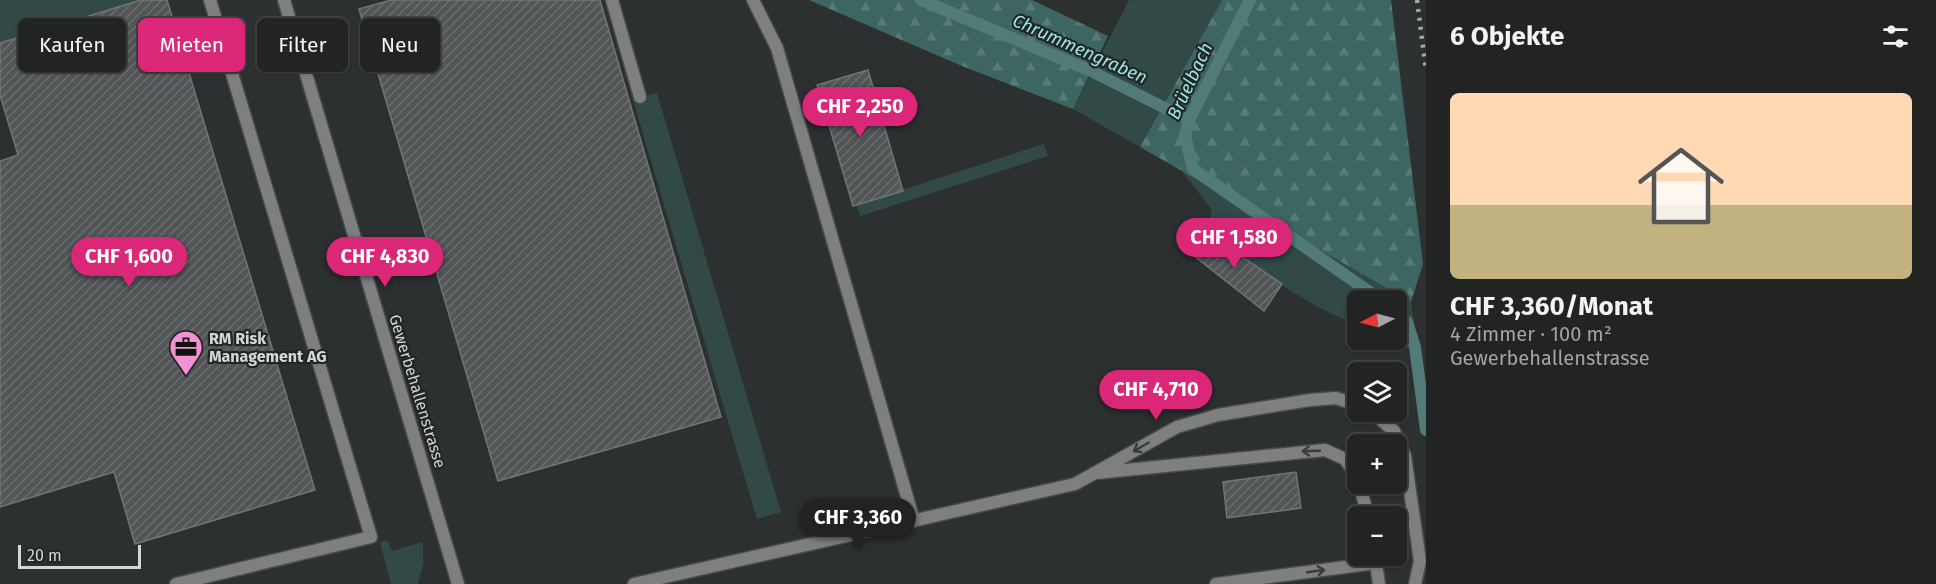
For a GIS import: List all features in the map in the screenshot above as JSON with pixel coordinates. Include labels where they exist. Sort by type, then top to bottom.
[{"type":"street","points":[[176,584],[371,537],[210,0]]},
{"type":"street","name":"Gewerbehallenstrasse","points":[[284,0],[458,584]]},
{"type":"street","points":[[612,0],[640,97]]},
{"type":"street","points":[[753,0],[777,48],[914,521]]},
{"type":"street","points":[[642,583],[1075,484],[1177,427],[1255,407],[1336,398],[1347,402]]},
{"type":"street","points":[[1383,422],[1394,432],[1405,456],[1420,561],[1415,584]]},
{"type":"street","points":[[1095,473],[1325,450],[1347,462]]},
{"type":"street","points":[[1216,584],[1347,563]]},
{"type":"street","points":[[1376,566],[1379,584]]},
{"type":"shaded area","points":[[0,0],[141,0],[82,18],[18,18],[18,38],[0,43]]},
{"type":"shaded area","points":[[1129,0],[1222,0],[1140,147],[1073,109]]},
{"type":"shaded area","points":[[657,93],[781,512],[757,519],[633,100]]},
{"type":"shaded area","points":[[1044,144],[1048,156],[860,216],[856,205]]},
{"type":"shaded area","points":[[1181,170],[1390,290],[1347,290],[1347,320],[1336,316],[1297,295],[1207,228],[1212,210]]},
{"type":"shaded area","points":[[1407,300],[1411,302],[1417,342],[1415,347],[1407,348]]},
{"type":"shaded area","points":[[387,540],[392,551],[423,542],[423,564],[418,584],[391,584],[380,542]]},
{"type":"green space","points":[[809,0],[1032,0],[1108,36],[1073,109],[962,66]]},
{"type":"green space","points":[[1222,0],[1391,0],[1423,264],[1411,302],[1407,300],[1407,290],[1390,290],[1140,147]]},
{"type":"building","points":[[141,0],[167,0],[172,18],[138,18],[138,72],[189,72],[315,490],[135,544],[114,472],[0,507],[0,161],[18,155],[0,95],[0,43],[18,38],[18,72],[126,72],[126,18],[82,18]]},
{"type":"building","points":[[391,0],[600,0],[721,417],[498,481],[378,72],[440,72],[440,18],[362,18],[359,9]]},
{"type":"building","points":[[868,70],[903,191],[853,206],[817,85]]},
{"type":"building","points":[[1199,227],[1282,284],[1264,311],[1184,248]]},
{"type":"building","points":[[1296,472],[1301,508],[1227,518],[1223,482]]},
{"type":"waterway","name":"Chrummengraben","points":[[921,0],[1091,71],[1189,120]]},
{"type":"waterway","name":"Brüelbach","points":[[1250,0],[1189,120],[1185,136],[1193,169],[1367,290]]},
{"type":"waterway","name":"Brüelbach","points":[[1407,322],[1415,347],[1426,430]]},
{"type":"railway","points":[[1417,0],[1426,70]]},
{"type":"place","name":"RM Risk Management AG","points":[[186,376]]}]
